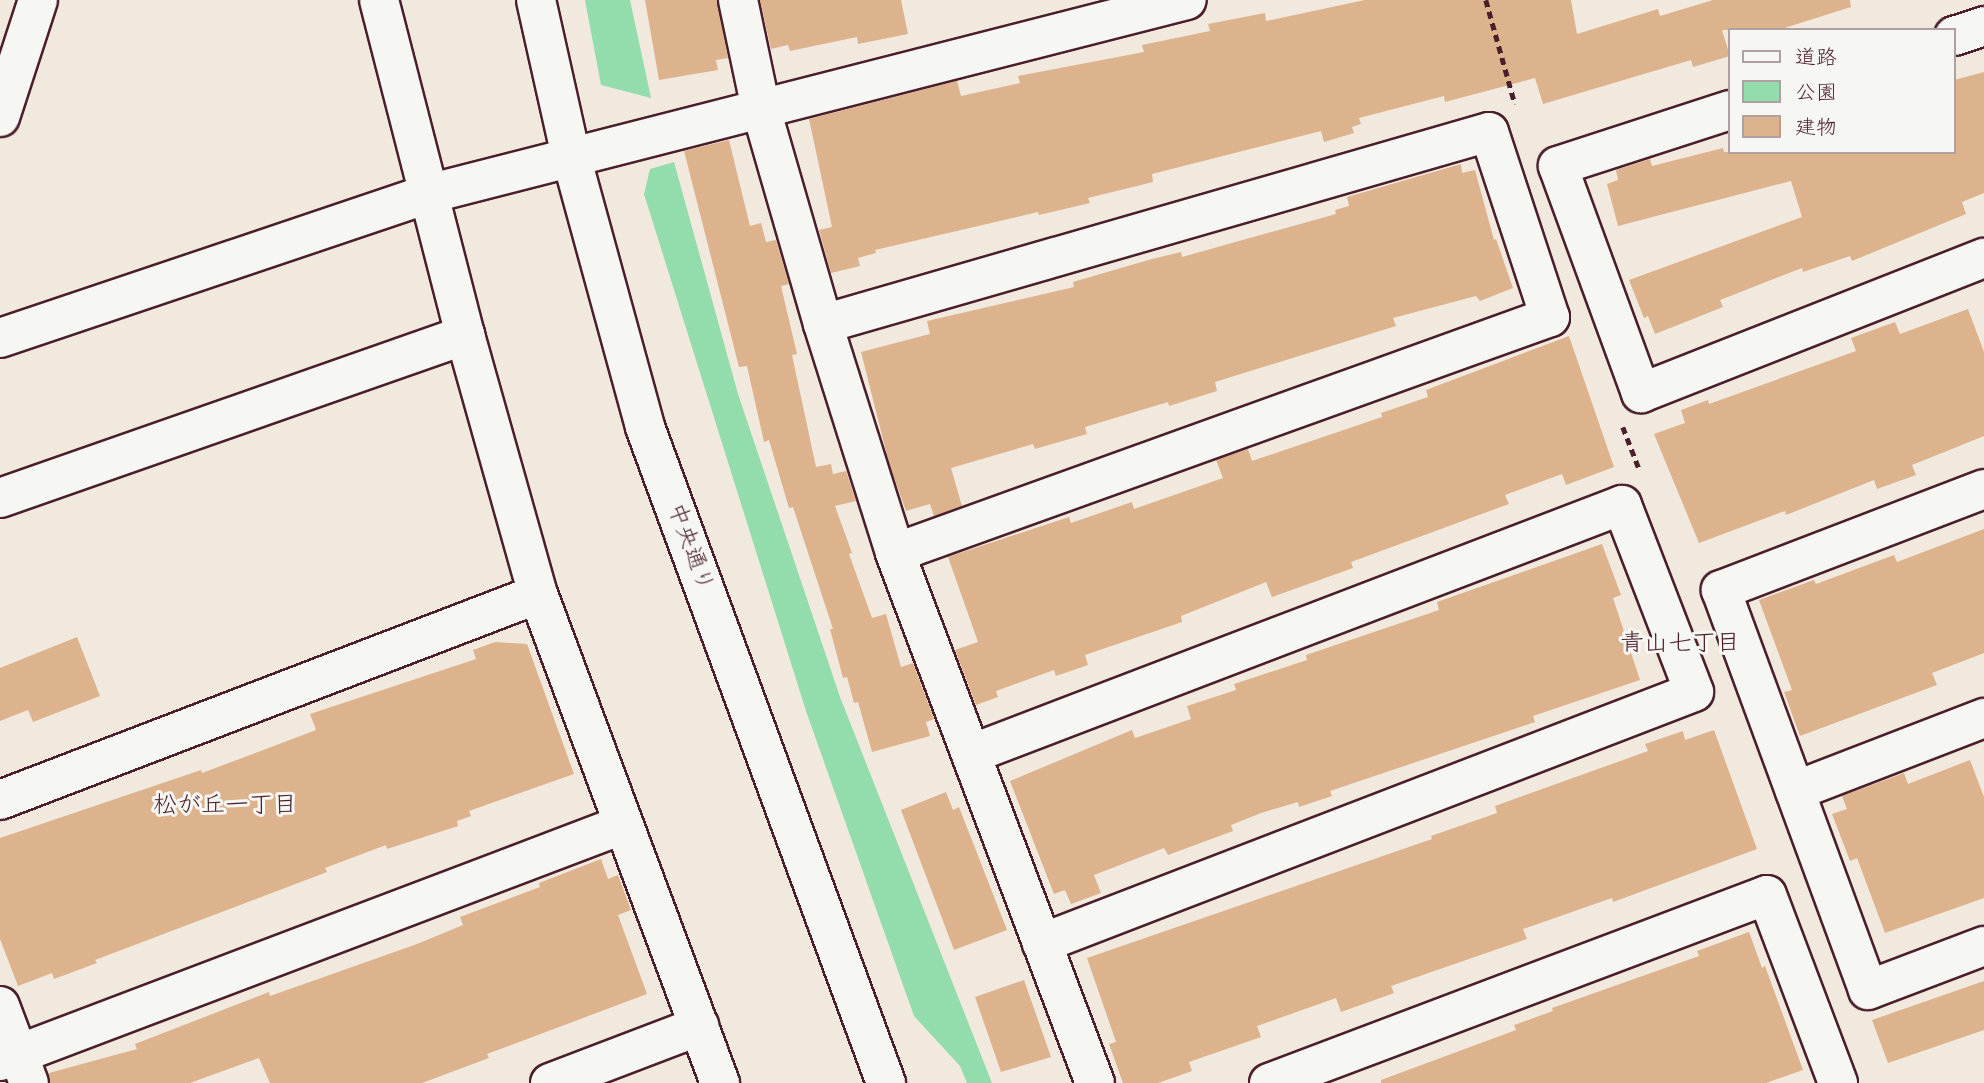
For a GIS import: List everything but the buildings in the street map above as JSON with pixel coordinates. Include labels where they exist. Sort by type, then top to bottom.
[{"type":"street","points":[[0,117],[38,0]]},
{"type":"street","points":[[379,0],[428,194],[538,594],[720,1083]]},
{"type":"street","name":"中央通り","points":[[536,0],[571,156],[645,426],[886,1083]]},
{"type":"street","points":[[738,0],[761,109],[823,324],[895,553],[1095,1083]]},
{"type":"street","points":[[0,338],[428,194],[1187,0]]},
{"type":"street","points":[[1956,35],[1984,26]]},
{"type":"street","points":[[1728,111],[1558,166],[1641,393],[1984,258]]},
{"type":"street","points":[[823,324],[1489,132],[1550,317],[895,553]]},
{"type":"street","points":[[0,498],[466,335]]},
{"type":"street","points":[[1984,489],[1721,590],[1868,990],[1984,946]]},
{"type":"street","points":[[971,754],[1622,505],[1694,692],[1042,943]]},
{"type":"street","points":[[0,800],[538,594]]},
{"type":"street","points":[[1795,792],[1984,718]]},
{"type":"street","points":[[0,1006],[16,1066],[622,825]]},
{"type":"street","points":[[1269,1083],[1767,895],[1838,1083]]},
{"type":"street","points":[[550,1083],[699,1026]]},
{"type":"green space","points":[[585,0],[630,0],[651,98],[601,85]]},
{"type":"green space","points":[[674,162],[738,394],[840,697],[992,1083],[967,1083],[960,1066],[914,1016],[806,711],[644,194],[650,169]]},
{"type":"district","name":"青山七丁目","points":[[1680,645]]},
{"type":"district","name":"松が丘一丁目","points":[[225,807]]}]
